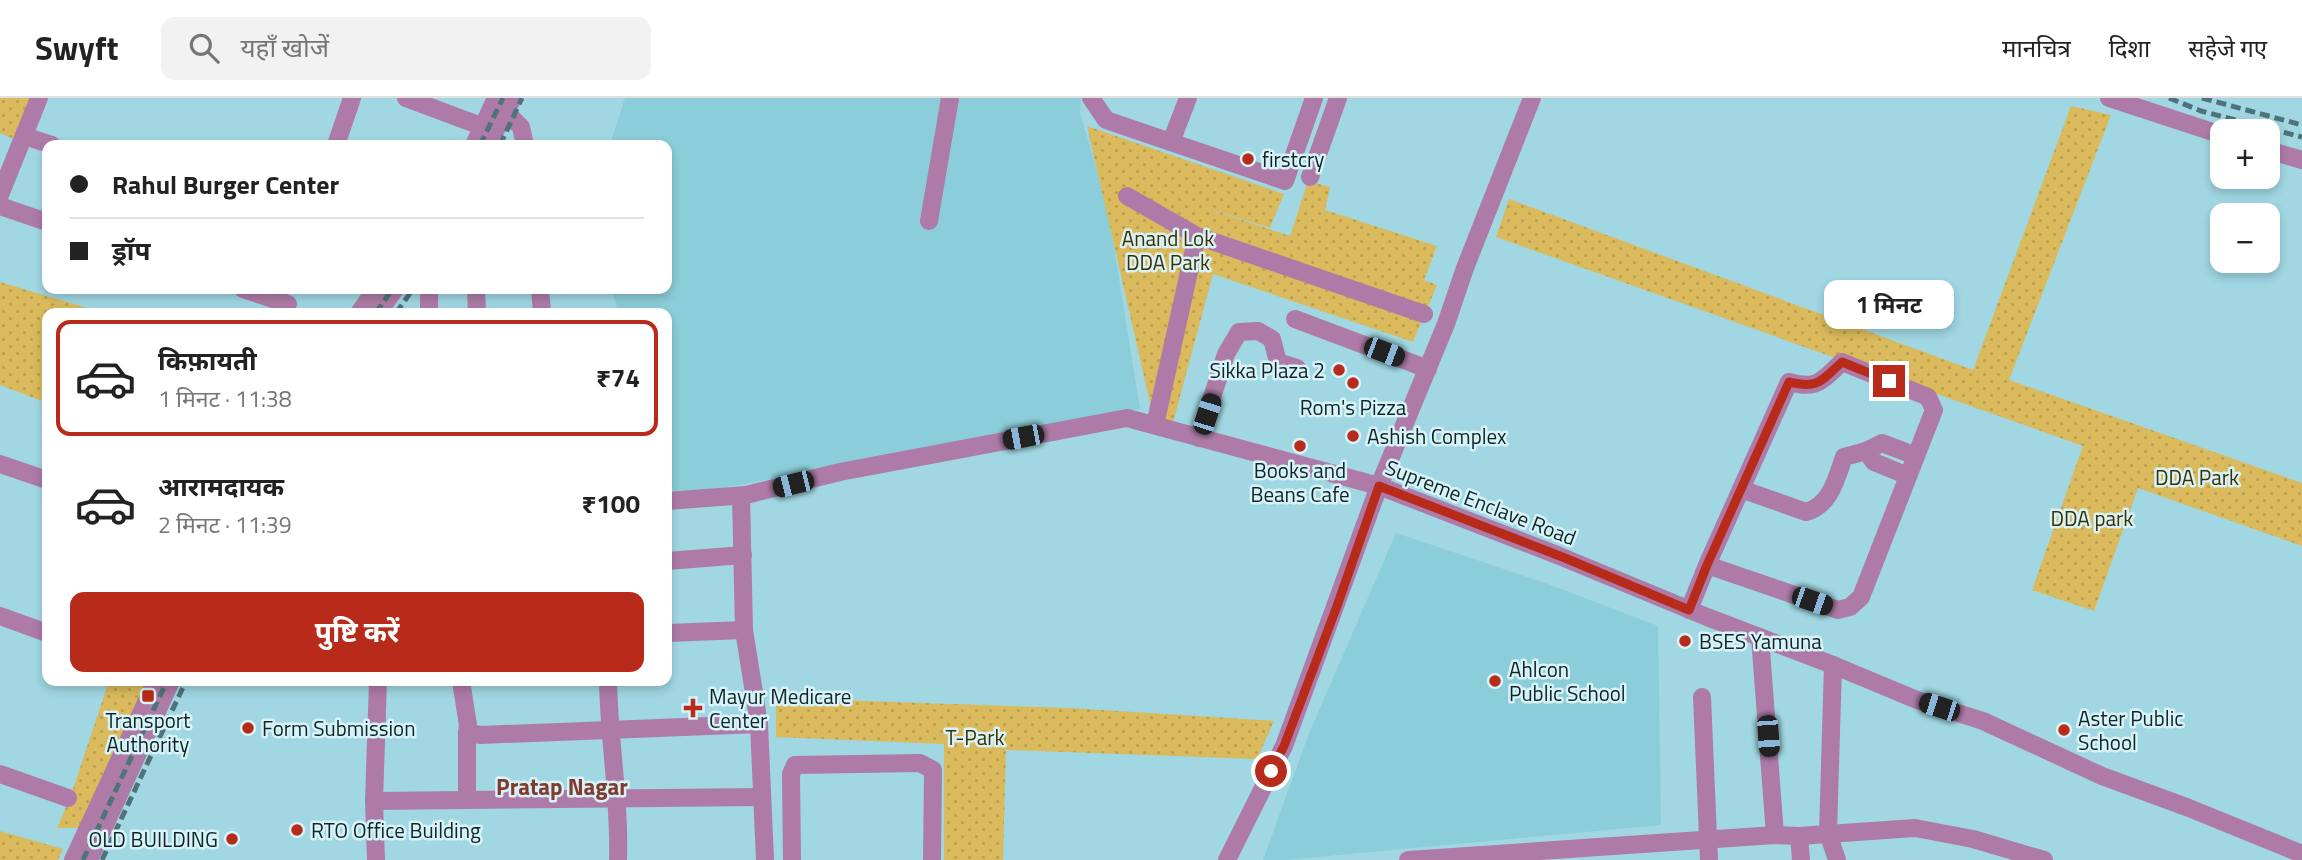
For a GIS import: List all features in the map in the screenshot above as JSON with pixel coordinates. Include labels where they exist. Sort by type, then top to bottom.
[{"type":"street","points":[[0,195],[39,98]]},
{"type":"street","points":[[338,140],[352,98]]},
{"type":"street","points":[[406,98],[473,123]]},
{"type":"street","points":[[929,221],[950,98]]},
{"type":"street","points":[[1091,98],[1106,120],[1285,181],[1314,98]]},
{"type":"street","points":[[1171,142],[1188,98]]},
{"type":"street","points":[[1310,177],[1338,98]]},
{"type":"street","points":[[1227,860],[1284,746],[1379,486],[1428,369],[1532,98]]},
{"type":"street","points":[[2109,98],[2210,131]]},
{"type":"street","points":[[478,140],[505,103]]},
{"type":"street","points":[[490,140],[505,103]]},
{"type":"street","points":[[505,103],[521,127],[524,140]]},
{"type":"street","points":[[24,136],[42,142]]},
{"type":"street","points":[[2280,154],[2302,160]]},
{"type":"street","points":[[1128,196],[1197,236],[1423,314]]},
{"type":"street","points":[[0,206],[42,220]]},
{"type":"street","points":[[1155,425],[1197,236]]},
{"type":"street","points":[[258,294],[288,304]]},
{"type":"street","points":[[1296,318],[1428,369]]},
{"type":"street","points":[[1199,438],[1226,354],[1239,332],[1258,331],[1272,339],[1278,362],[1297,368]]},
{"type":"street","points":[[1689,610],[1707,565],[1789,382],[1806,386],[1817,383],[1842,362],[1928,397],[1934,410],[1861,597],[1850,607],[1838,610],[1707,565]]},
{"type":"street","name":"Supreme Enclave Road","points":[[672,501],[741,496],[853,470],[1127,418],[1379,486],[1917,700],[1983,721],[2102,776],[2189,807],[2302,854]]},
{"type":"street","points":[[1741,489],[1806,512],[1814,510],[1829,497],[1844,457],[1882,443],[1916,456]]},
{"type":"street","points":[[1866,451],[1874,462],[1908,476]]},
{"type":"street","points":[[0,464],[42,478]]},
{"type":"street","points":[[741,496],[744,630],[759,724],[765,860]]},
{"type":"street","points":[[672,561],[743,555]]},
{"type":"street","points":[[0,616],[42,631]]},
{"type":"street","points":[[672,633],[744,630]]},
{"type":"street","points":[[1760,637],[1775,835]]},
{"type":"street","points":[[1833,665],[1828,833],[1837,860]]},
{"type":"street","points":[[73,860],[154,686]]},
{"type":"street","points":[[89,860],[169,686]]},
{"type":"street","points":[[376,860],[374,801],[378,686]]},
{"type":"street","points":[[462,686],[468,725],[467,800]]},
{"type":"street","points":[[608,686],[609,729],[617,798],[618,860]]},
{"type":"street","points":[[1702,697],[1709,860]]},
{"type":"street","points":[[467,733],[759,724]]},
{"type":"street","points":[[792,860],[791,774],[795,765],[920,763],[933,770],[932,860]]},
{"type":"street","points":[[0,774],[68,798]]},
{"type":"street","points":[[374,801],[762,797]]},
{"type":"street","points":[[1408,860],[1617,853],[1775,835],[1915,828],[1973,839],[2044,860]]},
{"type":"street","points":[[1799,835],[1801,860]]},
{"type":"street","points":[[764,838],[791,836]]},
{"type":"shaded area","points":[[625,98],[1081,98],[1080,113],[1107,204],[1140,409],[675,497],[672,487],[672,308],[617,308],[613,294],[672,294],[672,140],[612,140]]},
{"type":"shaded area","name":"Ahlcon Public School","points":[[1396,533],[1545,583],[1658,626],[1661,825],[1263,860],[1308,736]]},
{"type":"green space","points":[[0,98],[32,98],[14,139],[0,133]]},
{"type":"green space","points":[[2071,106],[2111,115],[2009,380],[2302,483],[2302,546],[2138,488],[2094,611],[2032,590],[2083,446],[1496,237],[1509,199],[1973,370]]},
{"type":"green space","name":"Anand Lok DDA Park","points":[[1087,126],[1284,194],[1270,228],[1194,204],[1290,236],[1308,181],[1330,187],[1325,210],[1437,246],[1424,280],[1437,285],[1413,342],[1213,274],[1171,430],[1155,425]]},
{"type":"green space","points":[[0,282],[87,308],[42,308],[42,401],[0,385]]},
{"type":"green space","points":[[107,686],[151,686],[79,828],[57,828],[70,798]]},
{"type":"green space","name":"T-Park","points":[[776,698],[1070,708],[1274,721],[1257,759],[1006,750],[1003,860],[944,860],[944,744],[776,737]]},
{"type":"green space","points":[[0,831],[63,849],[58,860],[0,860]]},
{"type":"railway","points":[[482,140],[503,98]]},
{"type":"railway","points":[[502,140],[522,98]]},
{"type":"railway","points":[[2169,98],[2201,111],[2302,137]]},
{"type":"railway","points":[[2202,98],[2302,125]]},
{"type":"railway","points":[[379,308],[389,294]]},
{"type":"railway","points":[[400,308],[409,294]]},
{"type":"railway","points":[[83,860],[165,686]]},
{"type":"railway","points":[[102,860],[184,686]]},
{"type":"place","name":"firstcry","points":[[1248,159]]},
{"type":"place","name":"Sikka Plaza 2","points":[[1339,370]]},
{"type":"place","name":"Rom's Pizza","points":[[1353,383]]},
{"type":"place","name":"Ashish Complex","points":[[1353,436]]},
{"type":"place","name":"Books and Beans Cafe","points":[[1300,446]]},
{"type":"place","name":"BSES Yamuna","points":[[1685,641]]},
{"type":"place","name":"Ahlcon Public School","points":[[1495,681]]},
{"type":"place","name":"Transport Authority","points":[[148,696]]},
{"type":"place","name":"Mayur Medicare Center","points":[[693,708]]},
{"type":"place","name":"Form Submission","points":[[248,728]]},
{"type":"place","name":"Aster Public School","points":[[2064,730]]},
{"type":"place","name":"RTO Office Building","points":[[297,830]]},
{"type":"place","name":"OLD BUILDING","points":[[232,839]]},
{"type":"district","name":"Pratap Nagar","points":[[562,786]]},
{"type":"route","points":[[1271,771],[1284,746],[1379,486],[1565,558],[1689,610],[1789,382],[1806,386],[1817,383],[1828,377],[1842,362],[1889,381]]},
{"type":"park label","name":"DDA Park","points":[[2197,477]]},
{"type":"park label","name":"DDA park","points":[[2092,518]]}]
